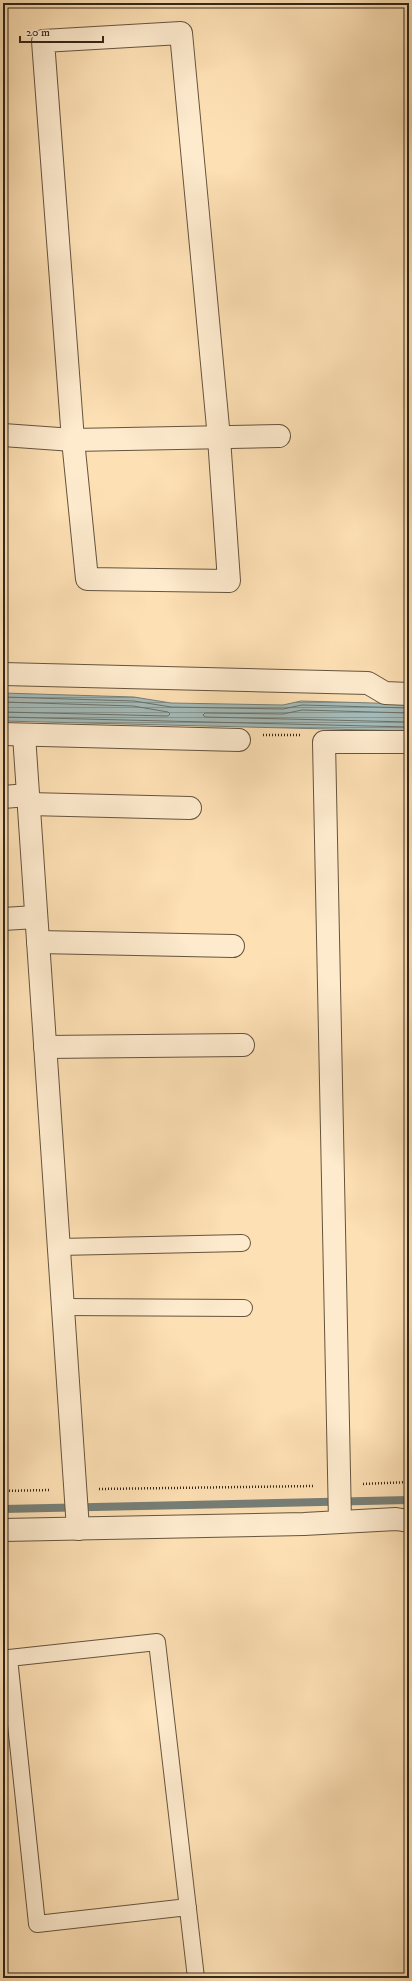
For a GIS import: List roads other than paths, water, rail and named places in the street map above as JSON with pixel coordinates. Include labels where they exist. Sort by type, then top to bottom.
[{"type":"street","points":[[181,33],[219,438],[229,581],[87,579],[73,440],[43,41],[181,33]]},
{"type":"street","points":[[3,435],[73,440],[279,436]]},
{"type":"street","points":[[3,674],[368,683],[385,693],[409,694]]},
{"type":"street","points":[[78,1524],[28,800],[13,734],[239,740]]},
{"type":"street","points":[[340,1517],[324,742],[409,742]]},
{"type":"street","points":[[3,797],[28,800],[190,808]]},
{"type":"street","points":[[3,919],[36,917]]},
{"type":"street","points":[[38,942],[233,946]]},
{"type":"street","points":[[45,1047],[243,1045]]},
{"type":"street","points":[[3,1530],[78,1524],[304,1524],[340,1517],[396,1519],[409,1521]]},
{"type":"lane","points":[[59,1246],[242,1243]]},
{"type":"lane","points":[[63,1307],[244,1308]]},
{"type":"lane","points":[[188,1907],[37,1924],[9,1658],[157,1642],[188,1907],[196,1978]]},
{"type":"water","points":[[3,693],[134,697],[171,703],[283,705],[301,701],[409,704],[409,731],[3,721]]},
{"type":"waterway","points":[[3,1509],[409,1500]]}]
